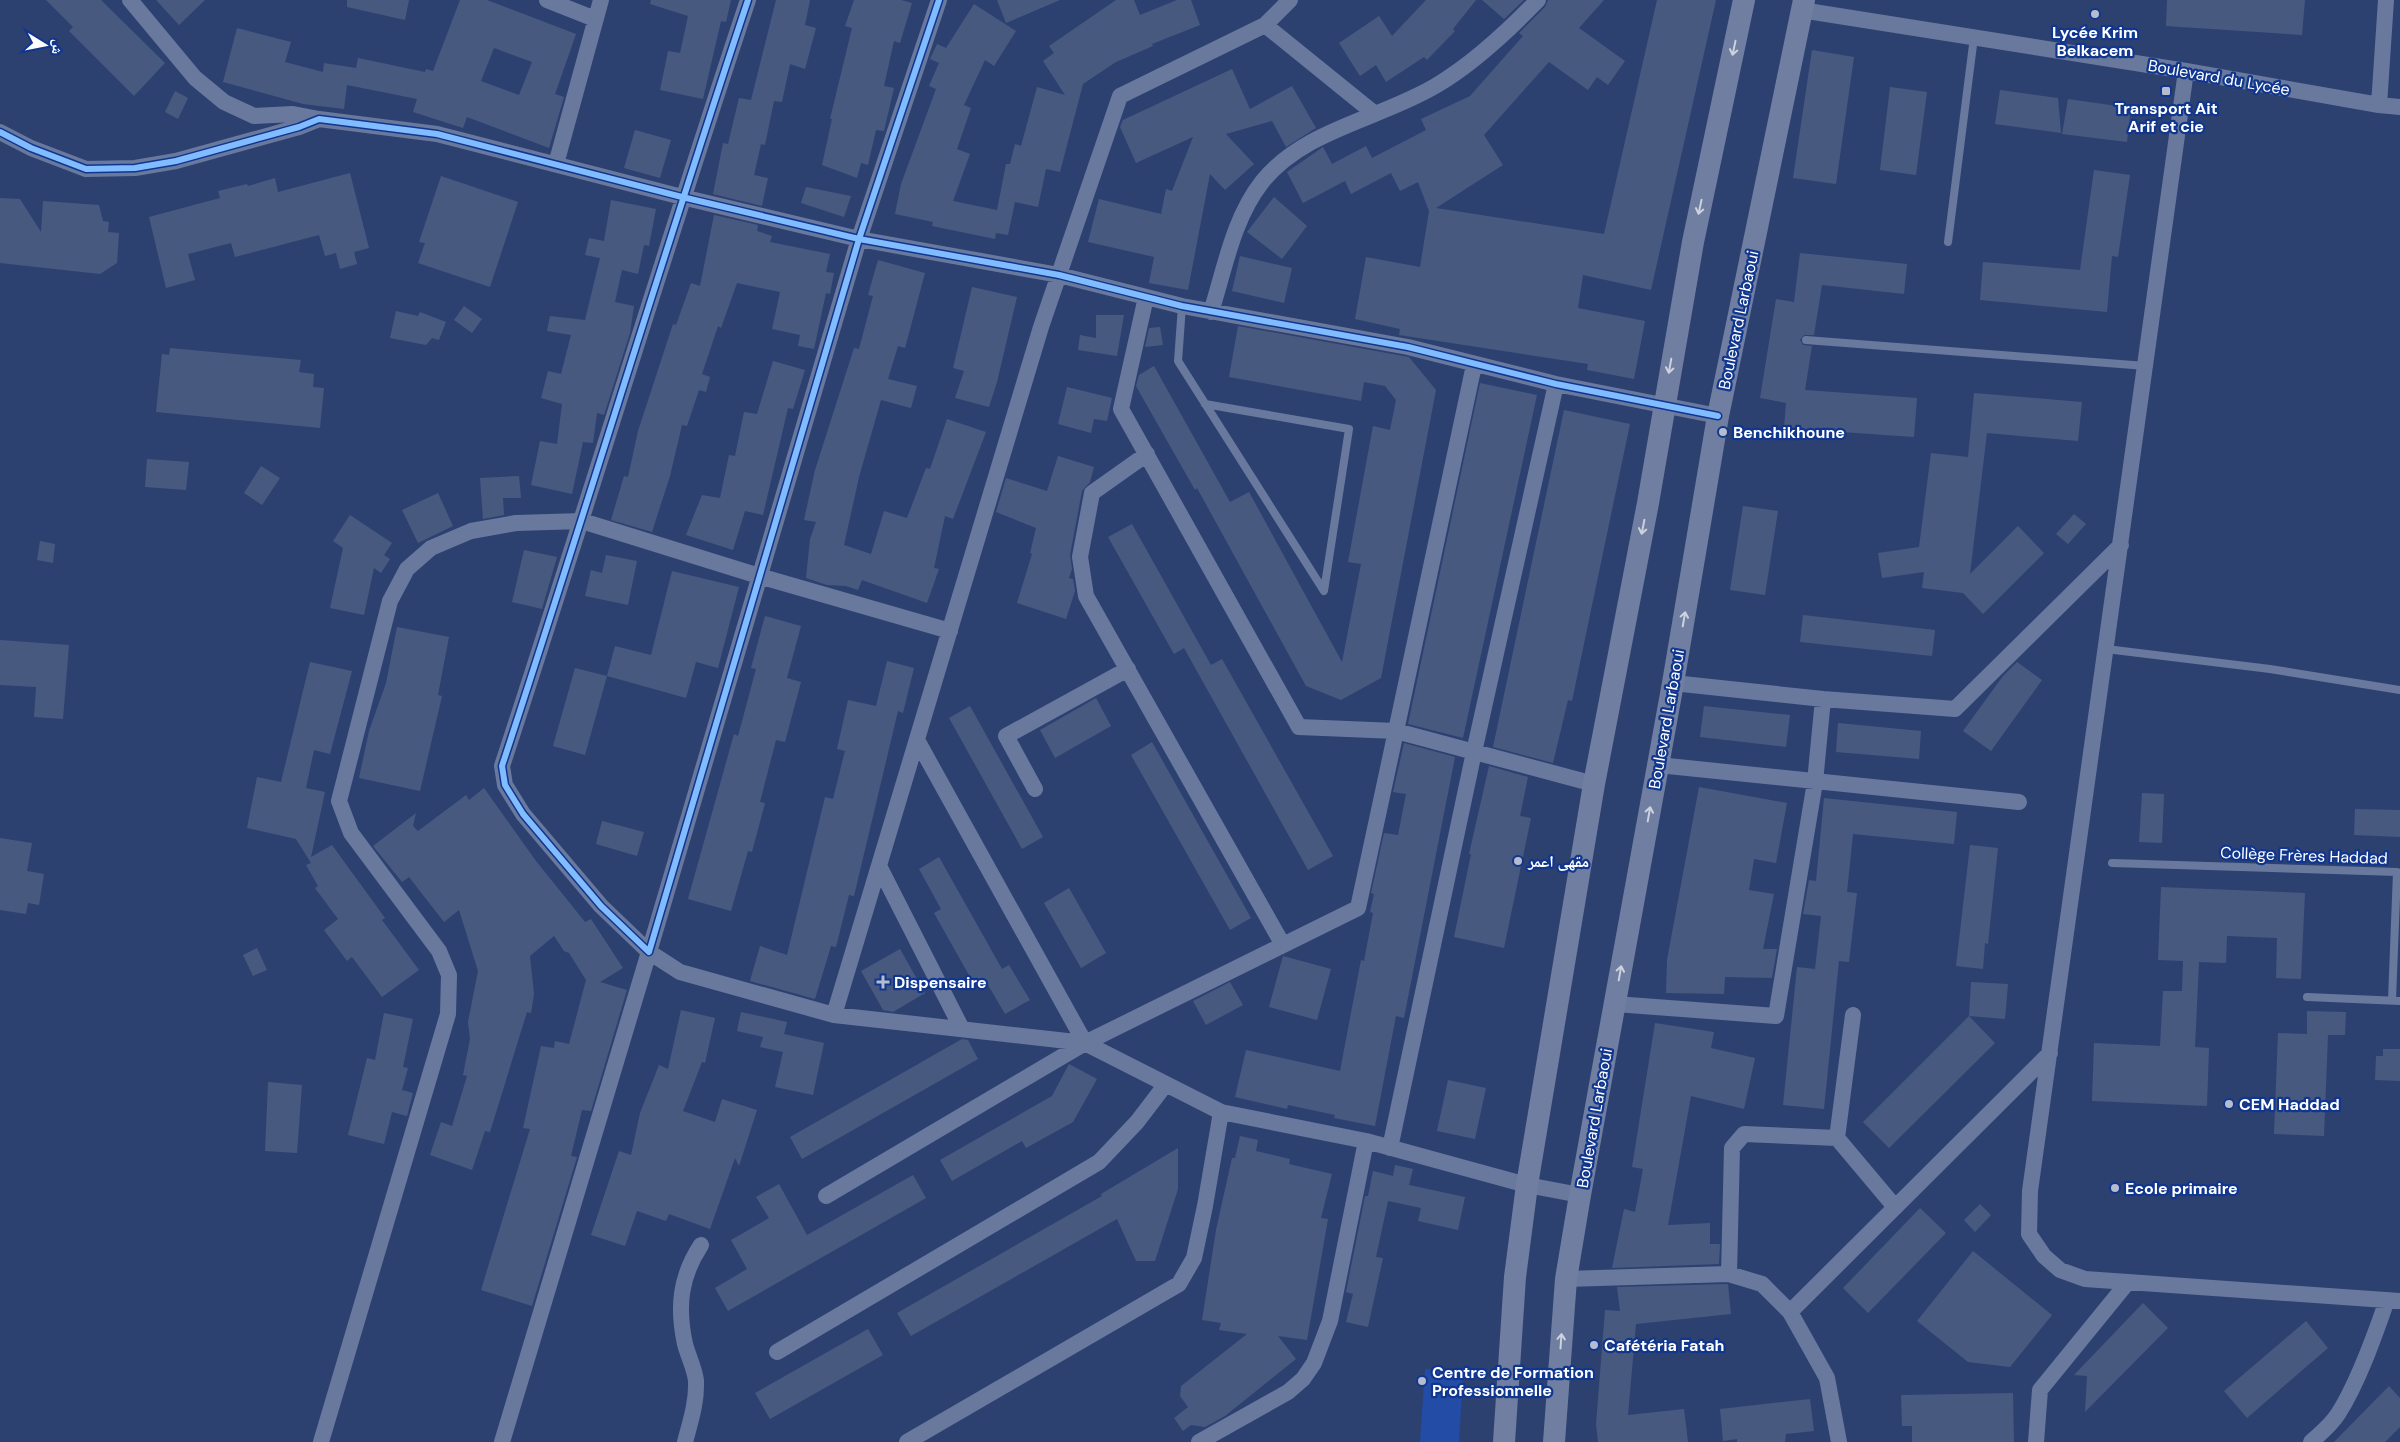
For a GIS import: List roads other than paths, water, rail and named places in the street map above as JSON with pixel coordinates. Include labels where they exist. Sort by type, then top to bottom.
[{"type":"main road","points":[[1504,1442],[1515,1277],[1527,1185],[1594,784],[1646,513],[1663,406],[1693,242],[1744,0]]},
{"type":"main road","name":"Boulevard Larbaoui","points":[[1554,1442],[1566,1279],[1580,1195],[1673,683],[1718,416],[1803,5]]},
{"type":"street","points":[[130,0],[195,78],[224,102],[254,116],[293,114],[319,120],[437,134],[682,197],[859,239],[1058,276],[1211,312],[1408,347],[1556,384],[1718,416]]},
{"type":"street","points":[[547,0],[596,19]]},
{"type":"street","points":[[556,164],[601,0]]},
{"type":"street","points":[[748,0],[682,197],[582,521],[502,766],[505,785],[523,814],[601,906],[649,952],[680,972],[834,1015],[1085,1043],[1221,1112],[1366,1142],[1527,1185],[1580,1195]]},
{"type":"street","points":[[502,1442],[649,952],[859,239],[939,0]]},
{"type":"street","points":[[834,1015],[1058,276],[1120,96],[1265,25],[1290,0]]},
{"type":"street","points":[[1211,312],[1240,216],[1262,182],[1286,158],[1322,138],[1437,85],[1478,55],[1538,0]]},
{"type":"street","points":[[2379,105],[2386,0]]},
{"type":"street","name":"Boulevard du Lycée","points":[[1803,5],[1974,38],[2186,71],[2379,105],[2400,106]]},
{"type":"street","points":[[1265,25],[1375,114]]},
{"type":"street","points":[[2186,71],[2030,1191],[2030,1234],[2044,1256],[2060,1270],[2085,1279],[2393,1300],[2377,1329],[2346,1400],[2328,1426],[2311,1442]]},
{"type":"street","points":[[0,132],[31,148],[86,169],[135,168],[176,161],[299,128],[319,120]]},
{"type":"street","points":[[1146,297],[1121,409],[1299,727],[1396,731],[1594,784]]},
{"type":"street","points":[[826,1196],[1085,1043],[1358,908],[1474,365]]},
{"type":"street","points":[[1390,1148],[1474,752],[1556,384]]},
{"type":"street","points":[[1147,454],[1092,493],[1080,557],[1086,596],[1282,945]]},
{"type":"street","points":[[321,1442],[448,1014],[449,975],[439,951],[351,833],[339,801],[390,601],[407,569],[431,548],[471,531],[516,523],[582,521],[759,576],[950,631]]},
{"type":"street","points":[[1673,683],[1823,699],[1955,709],[2121,544]]},
{"type":"street","points":[[1035,789],[1006,736],[1128,669]]},
{"type":"street","points":[[1615,1004],[1776,1016],[1815,782],[1823,699]]},
{"type":"street","points":[[917,740],[1085,1043]]},
{"type":"street","points":[[1658,766],[2019,802]]},
{"type":"street","points":[[879,866],[962,1029]]},
{"type":"street","points":[[1837,1138],[1853,1015]]},
{"type":"street","points":[[1790,1312],[2050,1053]]},
{"type":"street","points":[[777,1352],[1099,1162],[1137,1122],[1166,1084]]},
{"type":"street","points":[[907,1442],[1178,1284],[1194,1258],[1221,1112]]},
{"type":"street","points":[[1729,1274],[1732,1148],[1744,1134],[1837,1138],[1896,1207]]},
{"type":"street","points":[[1199,1442],[1288,1392],[1303,1379],[1314,1363],[1330,1321],[1366,1142]]},
{"type":"street","points":[[684,1442],[693,1413],[696,1381],[680,1312],[682,1287],[693,1258],[701,1245]]},
{"type":"street","points":[[1566,1279],[1729,1274],[1762,1284],[1790,1312],[1827,1378],[1839,1442]]},
{"type":"street","points":[[2036,1442],[2040,1390],[2128,1282]]},
{"type":"lane","points":[[1948,242],[1974,38]]},
{"type":"lane","points":[[1182,306],[1178,361],[1205,404],[1324,591],[1349,429],[1205,404]]},
{"type":"lane","points":[[1806,340],[2146,366]]},
{"type":"lane","points":[[2106,648],[2270,669],[2400,690]]},
{"type":"lane","name":"Collège Frères Haddad","points":[[2112,863],[2397,872],[2396,1000]]},
{"type":"lane","points":[[2307,997],[2396,1000]]},
{"type":"place","name":"Lycée Krim Belkacem","points":[[2095,14]]},
{"type":"place","name":"Transport Ait Arif et cie","points":[[2166,91]]},
{"type":"place","name":"Benchikhoune","points":[[1723,432]]},
{"type":"place","name":"مقهى اعمر","points":[[1518,861]]},
{"type":"place","name":"Dispensaire","points":[[883,982]]},
{"type":"place","name":"CEM Haddad","points":[[2229,1104]]},
{"type":"place","name":"Ecole primaire","points":[[2115,1188]]},
{"type":"place","name":"Cafétéria Fatah","points":[[1594,1345]]},
{"type":"place","name":"Centre de Formation Professionnelle","points":[[1422,1381]]}]
